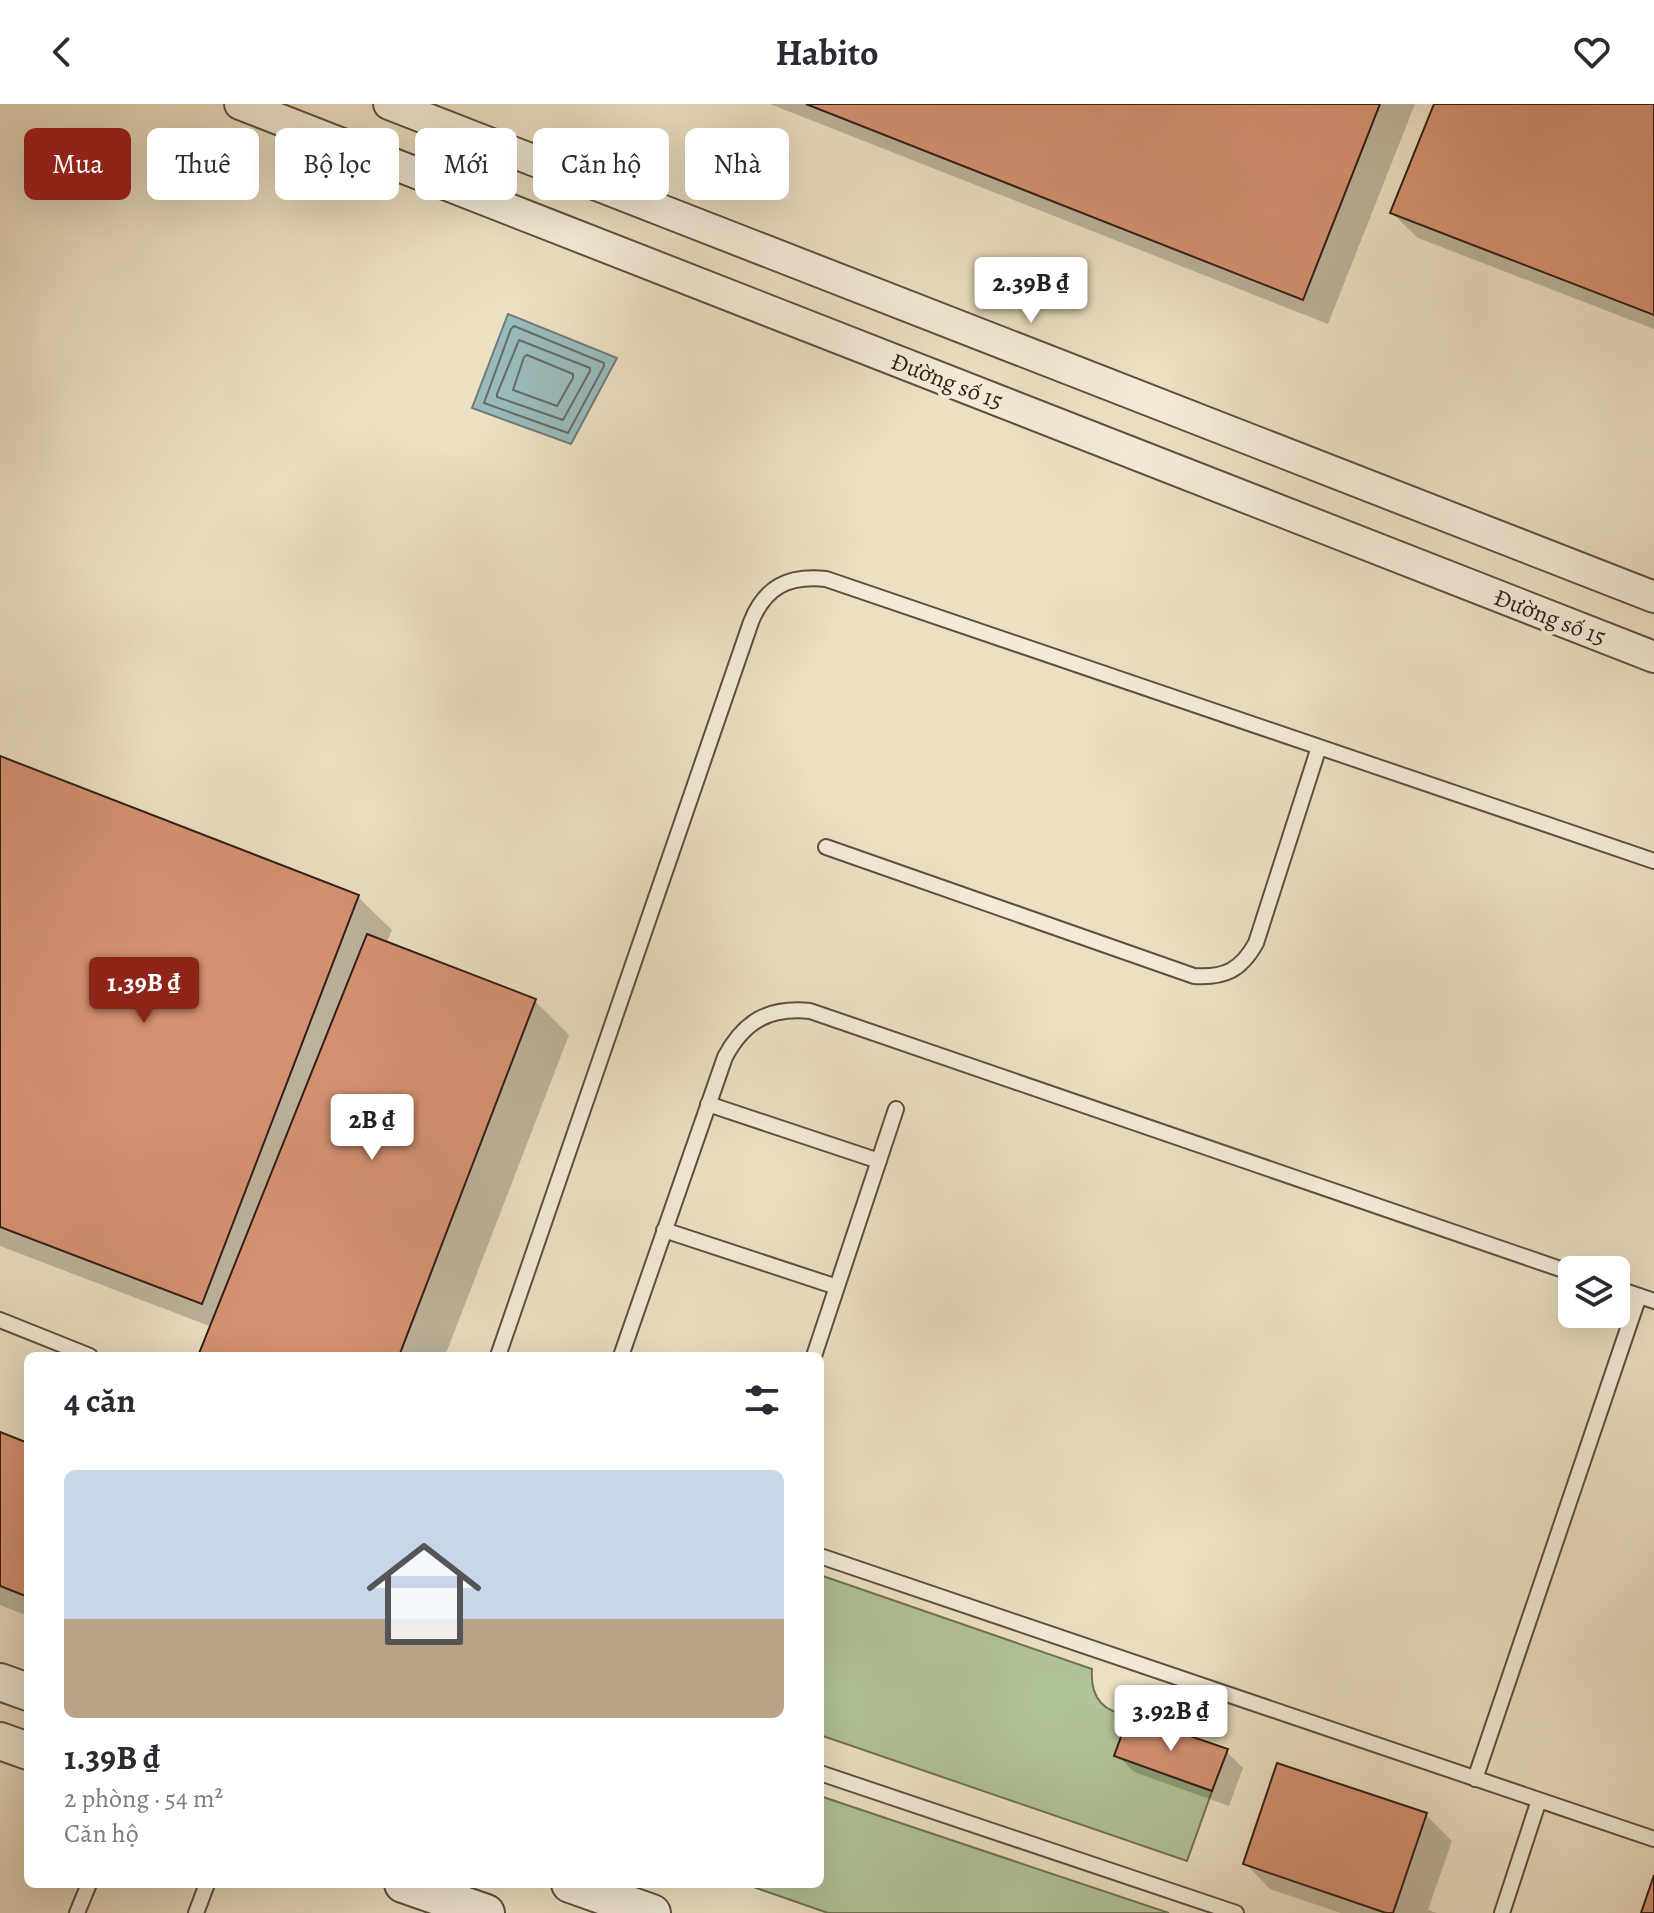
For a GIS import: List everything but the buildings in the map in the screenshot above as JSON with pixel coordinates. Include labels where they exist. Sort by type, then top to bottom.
[{"type":"street","name":"Đường số 15","points":[[240,104],[1654,657]]},
{"type":"street","points":[[389,104],[1654,597]]},
{"type":"street","points":[[0,1682],[24,1691]]},
{"type":"street","points":[[0,1741],[24,1750]]},
{"type":"street","points":[[414,1888],[486,1913]]},
{"type":"street","points":[[581,1888],[652,1913]]},
{"type":"lane","points":[[499,1352],[751,622],[757,607],[779,585],[794,579],[826,579],[1654,861]]},
{"type":"lane","points":[[826,847],[1194,976],[1221,975],[1242,963],[1256,943],[1319,747]]},
{"type":"lane","points":[[627,1352],[664,1230],[725,1057],[734,1040],[747,1027],[778,1011],[810,1011],[1558,1268]]},
{"type":"lane","points":[[708,1104],[879,1161]]},
{"type":"lane","points":[[815,1352],[896,1109]]},
{"type":"lane","points":[[664,1230],[837,1287]]},
{"type":"lane","points":[[1630,1293],[1654,1301]]},
{"type":"lane","points":[[1475,1779],[1639,1296]]},
{"type":"lane","points":[[0,1320],[80,1352]]},
{"type":"lane","points":[[824,1557],[1654,1839]]},
{"type":"lane","points":[[824,1774],[1236,1913]]},
{"type":"lane","points":[[1502,1913],[1539,1800]]},
{"type":"lane","points":[[77,1913],[87,1888]]},
{"type":"lane","points":[[196,1913],[205,1888]]},
{"type":"green space","points":[[824,1576],[1092,1669],[1093,1687],[1099,1701],[1111,1710],[1129,1715],[1115,1756],[1212,1791],[1187,1861],[824,1736]]},
{"type":"green space","points":[[824,1797],[1169,1913],[828,1913],[756,1888],[824,1888]]},
{"type":"water","points":[[508,314],[617,358],[571,444],[472,408]]}]
